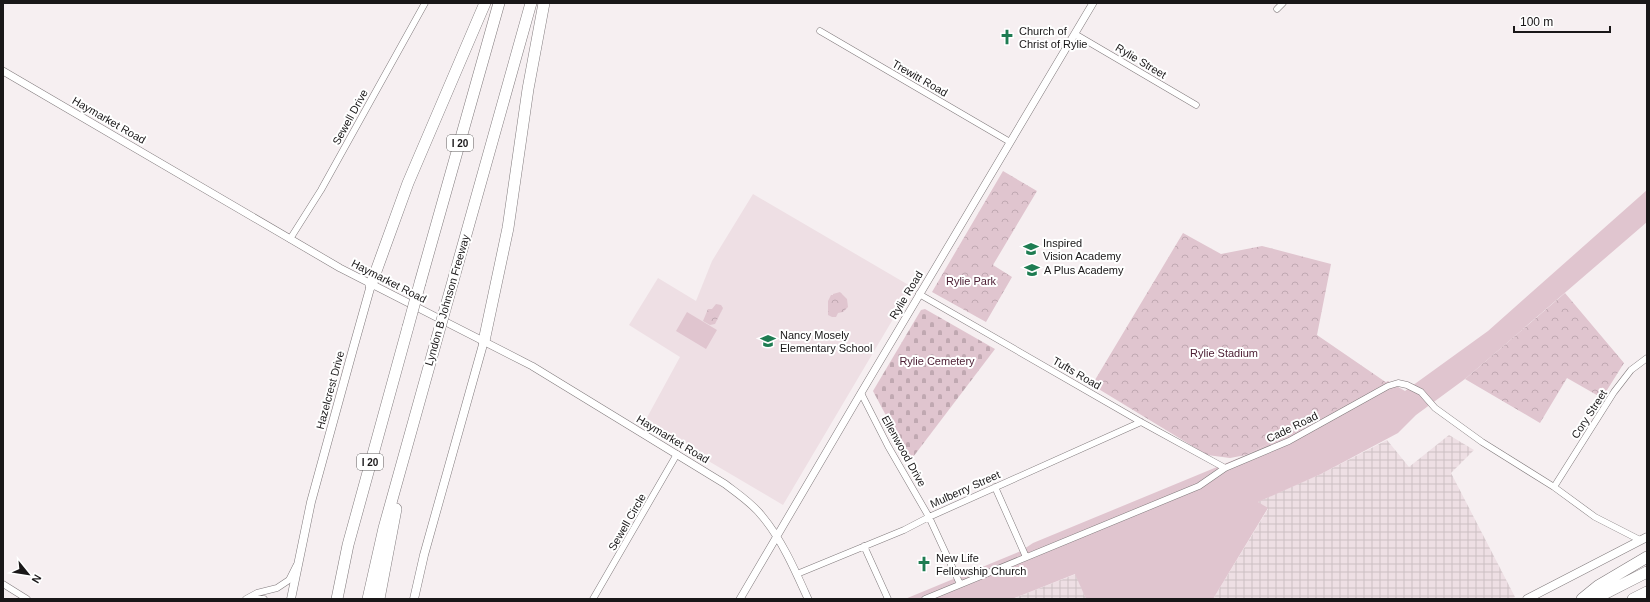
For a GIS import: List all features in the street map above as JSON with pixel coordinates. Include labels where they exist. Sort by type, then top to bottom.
[{"type":"highway","points":[[372,285],[408,183],[485,3]]},
{"type":"highway","name":"I 20","points":[[337,599],[348,546],[420,283],[500,3]]},
{"type":"highway","name":"Lyndon B Johnson Freeway","points":[[368,599],[384,528],[414,417],[531,3]]},
{"type":"highway","points":[[484,341],[508,228],[528,89],[544,3]]},
{"type":"highway","points":[[379,599],[383,571],[414,417]]},
{"type":"highway","points":[[1582,599],[1598,586],[1647,557]]},
{"type":"highway","points":[[1594,599],[1647,572]]},
{"type":"highway","points":[[1633,599],[1647,592]]},
{"type":"main road","name":"Hazelcrest Drive","points":[[298,563],[311,502],[372,285]]},
{"type":"main road","points":[[414,599],[424,555],[484,341]]},
{"type":"main road","points":[[1527,599],[1644,539]]},
{"type":"main road","points":[[291,599],[298,563]]},
{"type":"street","name":"Sewell Drive","points":[[290,239],[320,190],[425,3]]},
{"type":"street","name":"Rylie Road","points":[[740,599],[860,392],[1093,3]]},
{"type":"street","points":[[1277,9],[1283,3]]},
{"type":"street","name":"Trewitt Road","points":[[820,31],[1010,142]]},
{"type":"street","name":"Rylie Street","points":[[1075,34],[1196,105]]},
{"type":"street","name":"Haymarket Road","points":[[3,71],[290,239],[372,285],[532,366],[725,484],[744,498],[761,515],[777,536],[808,599]]},
{"type":"street","name":"Tufts Road","points":[[919,294],[1141,422],[1225,468]]},
{"type":"street","name":"Cory Street","points":[[1554,487],[1614,392],[1631,370],[1647,358]]},
{"type":"street","name":"Cade Road","points":[[925,599],[1199,486],[1225,468],[1289,441],[1388,386],[1398,383],[1407,385],[1421,392],[1435,408],[1464,429],[1554,487],[1595,517],[1644,539]]},
{"type":"street","name":"Ellenwood Drive","points":[[860,392],[888,446],[929,517],[960,584]]},
{"type":"street","name":"Mulberry Street","points":[[797,574],[904,530],[929,517],[1141,422]]},
{"type":"street","name":"Sewell Circle","points":[[593,599],[677,454]]},
{"type":"street","points":[[995,487],[1026,557]]},
{"type":"street","points":[[864,546],[888,599]]},
{"type":"street","points":[[246,599],[257,593],[277,588],[288,580],[298,563]]},
{"type":"street","points":[[3,584],[27,599]]},
{"type":"street","points":[[249,599],[264,599]]},
{"type":"shaded area","name":"Nancy Mosely Elementary School","points":[[753,194],[912,287],[783,505],[644,423],[680,357],[629,325],[658,278],[696,301],[712,261]]},
{"type":"shaded area","points":[[1449,435],[1474,450],[1451,473],[1515,597],[1510,599],[1213,599],[1268,509],[1257,502],[1321,474],[1387,440],[1409,467]]},
{"type":"shaded area","points":[[1076,574],[1086,599],[1012,599]]},
{"type":"green space","name":"Rylie Park","points":[[1003,171],[1037,191],[993,265],[1012,277],[986,322],[932,292]]},
{"type":"green space","points":[[1647,190],[1647,222],[1465,379],[1416,415],[1398,433],[1321,474],[1258,502],[1268,508],[1213,599],[1086,599],[1075,574],[1012,599],[905,599],[1021,551],[1033,543],[1246,455],[1388,381],[1405,391],[1488,331]]},
{"type":"green space","name":"Rylie Stadium","points":[[1183,233],[1221,254],[1262,246],[1331,264],[1317,335],[1387,383],[1246,455],[1230,458],[1207,455],[1092,385]]},
{"type":"green space","points":[[840,292],[847,299],[848,307],[843,312],[838,313],[836,317],[832,317],[828,315],[828,301],[831,295]]},
{"type":"green space","points":[[1565,293],[1624,363],[1602,398],[1567,378],[1540,423],[1465,379]]},
{"type":"green space","points":[[716,304],[721,305],[723,308],[715,324],[710,325],[703,321],[708,309],[712,309]]},
{"type":"green space","name":"Rylie Cemetery","points":[[925,309],[995,349],[910,461],[873,391],[921,310]]},
{"type":"green space","points":[[687,312],[717,330],[706,349],[676,331]]},
{"type":"place","name":"Church of Christ of Rylie","points":[[1007,37]]},
{"type":"place","name":"Inspired Vision Academy","points":[[1031,249]]},
{"type":"place","name":"A Plus Academy","points":[[1032,270]]},
{"type":"place","name":"Nancy Mosely Elementary School","points":[[768,341]]},
{"type":"place","name":"New Life Fellowship Church","points":[[924,564]]}]
